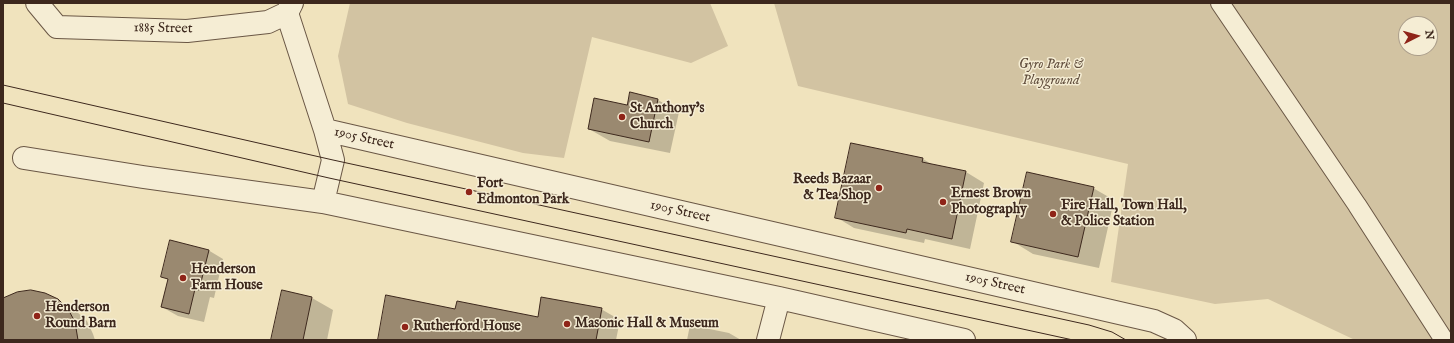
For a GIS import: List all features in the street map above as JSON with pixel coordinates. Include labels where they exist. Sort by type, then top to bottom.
[{"type":"street","name":"1885 Street","points":[[37,3],[57,26],[187,31],[268,22],[290,8]]},
{"type":"street","name":"1905 Street","points":[[290,8],[325,130],[1154,321],[1174,330],[1185,340]]},
{"type":"street","points":[[323,202],[333,160],[325,130]]},
{"type":"street","points":[[24,158],[323,202],[779,298],[964,340]]},
{"type":"street","points":[[768,340],[779,298]]},
{"type":"lane","points":[[1220,3],[1357,205],[1444,340]]},
{"type":"green space","points":[[350,3],[710,3],[728,46],[691,63],[592,37],[564,158],[523,153],[407,123],[348,104],[338,56]]},
{"type":"green space","name":"Gyro Park & Playground","points":[[774,3],[1451,3],[1451,340],[1355,340],[1268,299],[1215,304],[1111,282],[1128,164],[798,86]]},
{"type":"building","name":"St Anthony's Church","points":[[630,92],[658,99],[649,142],[588,129],[594,98],[627,105]]},
{"type":"building","name":"Reeds Bazaar & Tea Shop","points":[[851,143],[923,158],[922,162],[966,171],[952,239],[907,229],[906,233],[835,218]]},
{"type":"building","name":"Fire Hall, Town Hall, & Police Station","points":[[1027,172],[1094,187],[1078,257],[1011,242]]},
{"type":"building","name":"Henderson Farm House","points":[[170,240],[209,250],[199,290],[195,289],[189,314],[161,307],[168,279],[161,277]]},
{"type":"building","name":"Henderson Round Barn","points":[[31,290],[45,293],[58,299],[68,309],[75,322],[78,340],[3,340],[3,298],[17,292]]},
{"type":"building","points":[[282,290],[312,297],[303,340],[271,340]]},
{"type":"building","points":[[386,295],[455,309],[457,301],[538,317],[541,297],[602,308],[596,340],[378,340]]},
{"type":"tram line","points":[[3,85],[333,160],[1089,325],[1112,332],[1126,340]]},
{"type":"tram line","points":[[3,103],[329,178],[1073,340]]},
{"type":"place","name":"St Anthony's Church","points":[[622,117]]},
{"type":"place","name":"Reeds Bazaar & Tea Shop","points":[[879,188]]},
{"type":"place","name":"Fort Edmonton Park","points":[[469,192]]},
{"type":"place","name":"Ernest Brown Photography","points":[[943,202]]},
{"type":"place","name":"Fire Hall, Town Hall, & Police Station","points":[[1053,214]]},
{"type":"place","name":"Henderson Farm House","points":[[183,278]]},
{"type":"place","name":"Henderson Round Barn","points":[[37,316]]},
{"type":"place","name":"Masonic Hall & Museum","points":[[567,324]]},
{"type":"place","name":"Rutherford House","points":[[405,327]]}]
